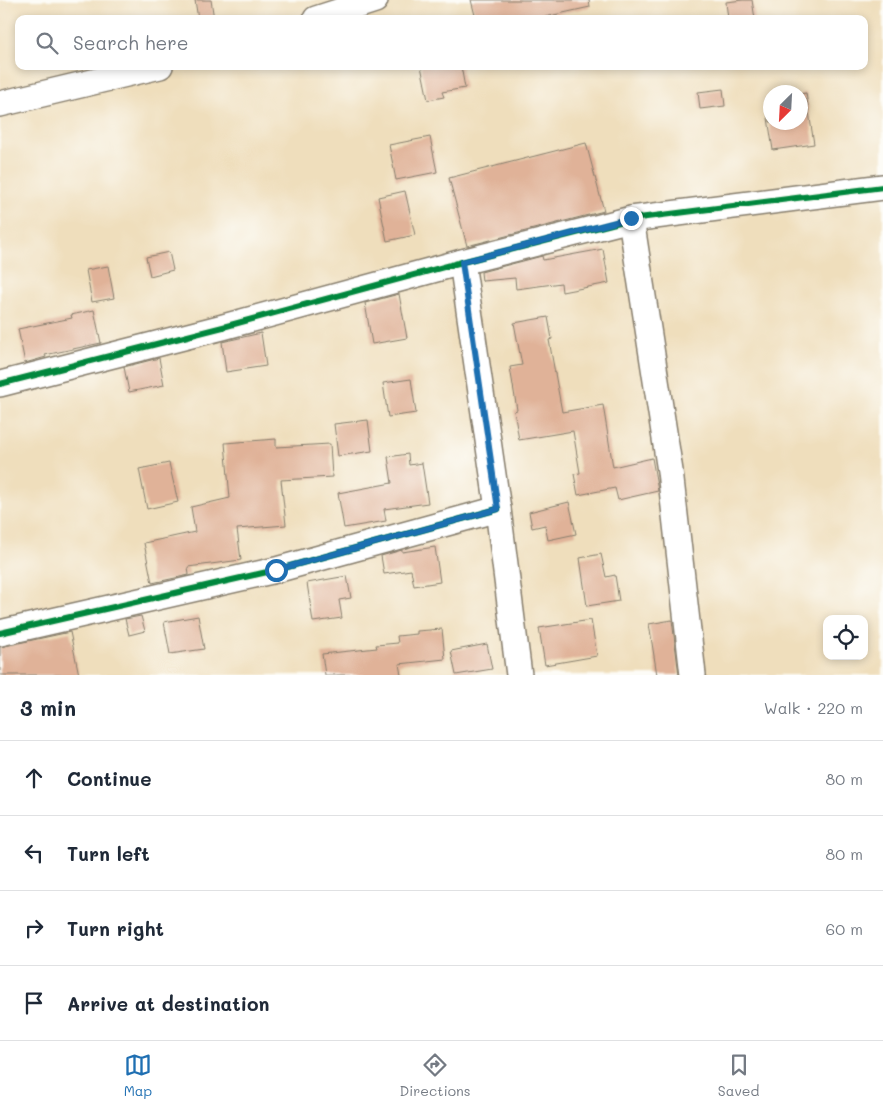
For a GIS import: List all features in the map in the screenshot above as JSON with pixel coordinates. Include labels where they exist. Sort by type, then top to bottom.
[{"type":"street","points":[[328,15],[375,0]]},
{"type":"street","points":[[0,104],[143,70]]},
{"type":"street","points":[[0,384],[631,218],[883,186]]},
{"type":"street","points":[[631,218],[670,471],[693,675]]},
{"type":"street","points":[[462,262],[498,509],[519,675]]},
{"type":"street","points":[[0,633],[276,570],[498,509]]},
{"type":"building","points":[[195,0],[211,0],[213,15],[197,15]]},
{"type":"building","points":[[471,0],[589,0],[590,7],[554,15],[475,15]]},
{"type":"building","points":[[752,0],[754,15],[728,15],[726,2]]},
{"type":"building","points":[[422,70],[462,70],[465,88],[442,92],[444,97],[428,100]]},
{"type":"building","points":[[723,89],[725,106],[700,109],[698,92]]},
{"type":"building","points":[[808,106],[814,144],[773,150],[770,130],[808,130]]},
{"type":"building","points":[[430,137],[437,172],[396,180],[389,145]]},
{"type":"building","points":[[586,143],[604,211],[467,246],[449,178]]},
{"type":"building","points":[[405,191],[415,235],[387,241],[378,197]]},
{"type":"building","points":[[603,249],[609,283],[562,292],[561,283],[516,289],[515,278],[482,281],[481,272],[542,256],[543,260]]},
{"type":"building","points":[[169,252],[173,270],[150,276],[146,257]]},
{"type":"building","points":[[108,266],[114,298],[92,302],[86,270]]},
{"type":"building","points":[[399,294],[407,338],[372,344],[365,303]]},
{"type":"building","points":[[94,310],[101,343],[45,355],[46,357],[25,363],[18,329],[72,318],[71,315]]},
{"type":"building","points":[[548,317],[552,339],[549,340],[562,412],[603,405],[613,467],[652,458],[658,491],[618,500],[615,488],[578,495],[574,474],[580,473],[573,431],[519,440],[514,411],[517,410],[510,367],[522,365],[514,323]]},
{"type":"building","points":[[261,333],[266,366],[226,372],[222,342]]},
{"type":"building","points":[[159,358],[164,385],[129,392],[124,367]]},
{"type":"building","points":[[411,379],[416,413],[388,417],[383,383]]},
{"type":"building","points":[[368,420],[372,451],[338,456],[334,424]]},
{"type":"building","points":[[276,439],[276,447],[330,444],[332,477],[281,480],[286,525],[237,529],[241,560],[188,567],[189,575],[152,583],[144,543],[195,532],[191,507],[230,498],[225,443]]},
{"type":"building","points":[[408,454],[409,465],[422,463],[428,503],[384,509],[386,521],[344,528],[338,493],[392,483],[388,457]]},
{"type":"building","points":[[169,463],[178,502],[147,509],[139,469]]},
{"type":"building","points":[[569,502],[576,534],[548,540],[545,525],[532,528],[529,512]]},
{"type":"building","points":[[435,547],[440,582],[414,586],[411,570],[384,574],[381,556],[402,550],[402,552]]},
{"type":"building","points":[[601,554],[606,577],[615,575],[619,601],[587,606],[580,558]]},
{"type":"building","points":[[347,576],[351,598],[339,600],[342,618],[313,622],[307,583]]},
{"type":"building","points":[[141,616],[145,631],[129,635],[125,619]]},
{"type":"building","points":[[198,616],[204,649],[170,654],[164,622]]},
{"type":"building","points":[[591,620],[597,656],[545,665],[539,628]]},
{"type":"building","points":[[672,620],[679,675],[657,675],[649,624]]},
{"type":"building","points":[[442,629],[445,659],[399,664],[401,675],[325,675],[322,654],[377,648],[376,645],[398,643],[397,636],[417,634],[417,631]]},
{"type":"building","points":[[70,632],[79,675],[0,675],[0,647]]},
{"type":"building","points":[[487,644],[492,669],[456,675],[451,651]]},
{"type":"cycle path","points":[[0,384],[631,219],[883,187]]},
{"type":"cycle path","points":[[0,633],[276,570],[498,509]]},
{"type":"route","points":[[276,570],[498,509],[462,262],[631,218]]}]
